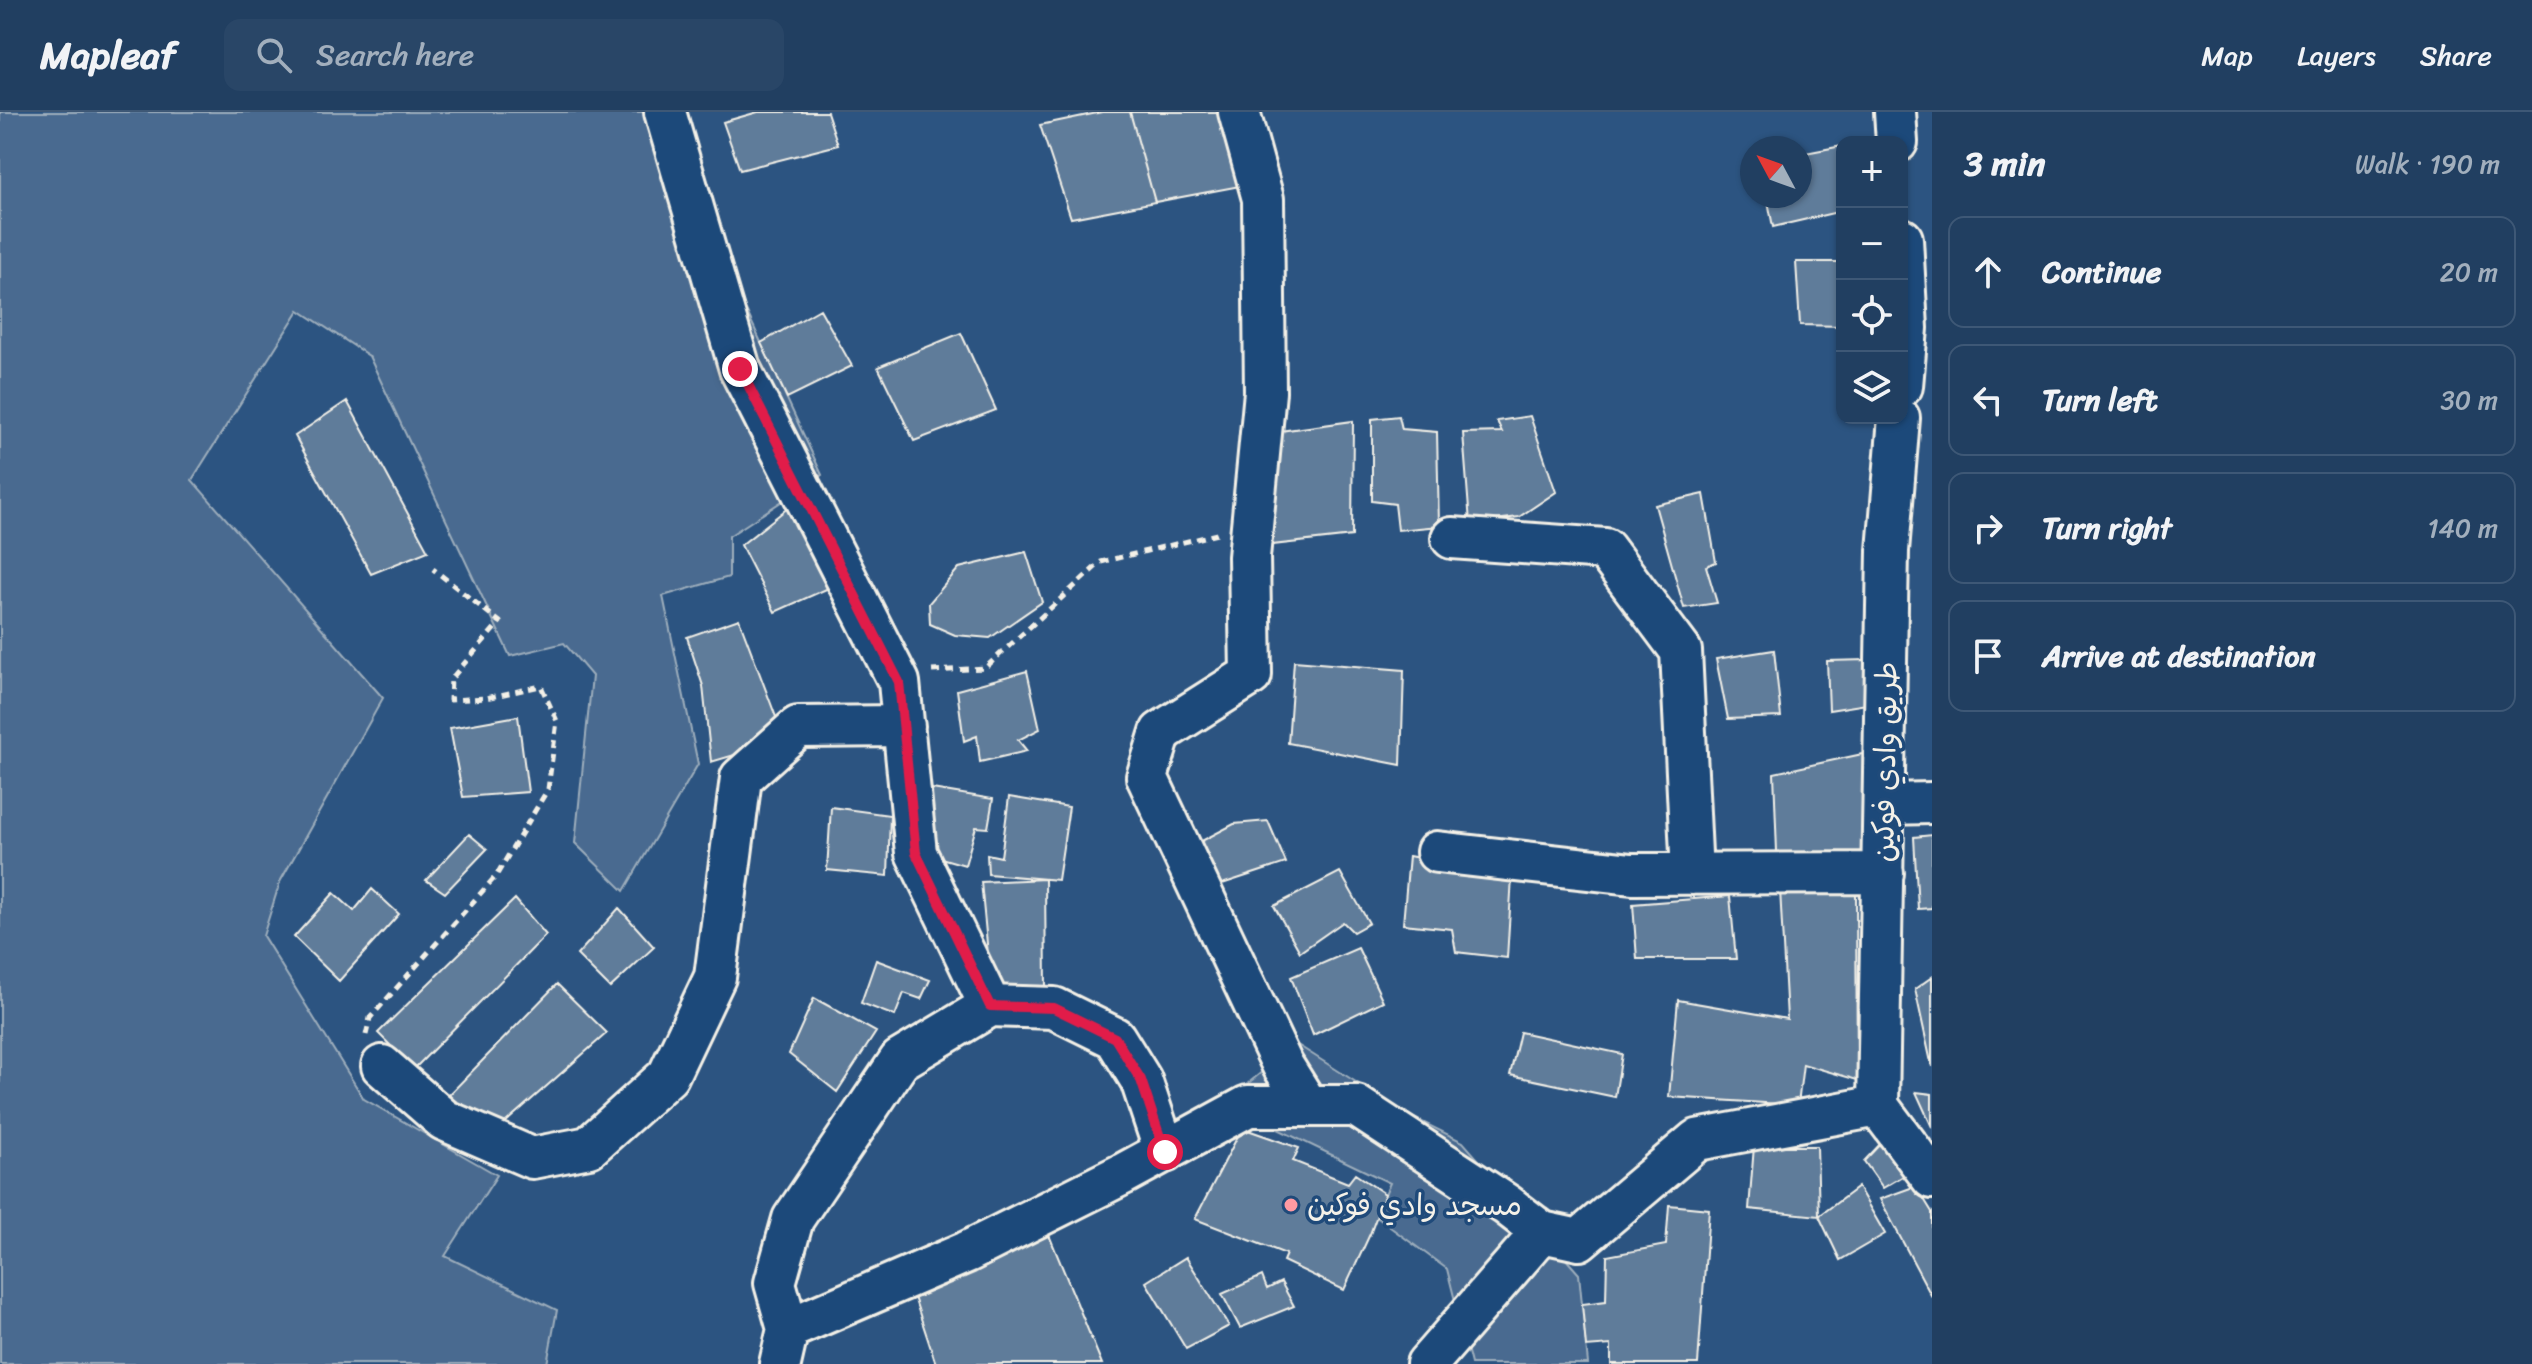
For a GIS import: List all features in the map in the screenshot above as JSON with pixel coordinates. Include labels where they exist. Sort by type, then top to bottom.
[{"type":"street","points":[[665,112],[740,369],[899,682],[916,853],[990,1006]]},
{"type":"street","points":[[1239,112],[1263,199],[1265,392],[1249,557],[1251,675],[1161,732],[1147,777],[1283,1066],[1308,1106]]},
{"type":"street","points":[[1895,112],[1897,136]]},
{"type":"street","points":[[1904,280],[1905,352]]},
{"type":"street","name":"طريق وادي فوکين","points":[[1878,1106],[1888,551],[1899,424]]},
{"type":"street","points":[[1452,538],[1605,549],[1681,651],[1692,874]]},
{"type":"street","points":[[382,1066],[444,1120],[532,1158],[589,1147],[668,1076],[715,977],[741,778],[798,727],[904,726]]},
{"type":"street","points":[[1884,804],[1932,803]]},
{"type":"street","points":[[1437,852],[1632,874],[1883,873]]},
{"type":"street","points":[[1165,1152],[1141,1080],[1115,1038],[1054,1008],[990,1006],[900,1060],[793,1219],[775,1283],[784,1346],[1165,1152],[1248,1106],[1356,1106],[1507,1205],[1542,1232],[1579,1240],[1697,1140],[1878,1106],[1932,1178]]},
{"type":"street","points":[[1427,1364],[1542,1232]]},
{"type":"path","points":[[895,673],[985,668],[1101,562],[1252,525]]},
{"type":"path","points":[[382,1066],[363,1050],[370,1018],[496,876],[548,789],[557,721],[541,686],[486,698],[450,700],[451,679],[500,622],[433,569]]},
{"type":"shaded area","points":[[0,112],[655,112],[822,475],[729,536],[729,577],[663,596],[698,764],[624,891],[575,843],[592,676],[564,643],[510,656],[369,356],[299,310],[192,480],[383,698],[280,882],[263,936],[364,1099],[497,1175],[445,1256],[557,1310],[547,1364],[0,1364]]},
{"type":"shaded area","points":[[1296,1044],[1408,1115],[1463,1142],[1579,1274],[1588,1364],[1471,1364],[1447,1269],[1375,1216],[1390,1183],[1224,1103]]},
{"type":"building","points":[[758,112],[827,112],[838,145],[740,170],[723,122]]},
{"type":"building","points":[[1102,112],[1130,112],[1155,202],[1071,218],[1040,125]]},
{"type":"building","points":[[1130,112],[1217,112],[1240,186],[1155,202]]},
{"type":"building","points":[[1836,147],[1836,212],[1773,227],[1769,208],[1812,208],[1812,152]]},
{"type":"building","points":[[1796,262],[1836,262],[1836,326],[1800,325]]},
{"type":"building","points":[[820,309],[852,366],[787,398],[761,343]]},
{"type":"building","points":[[961,333],[996,410],[914,441],[878,367]]},
{"type":"building","points":[[347,401],[428,551],[371,574],[295,436]]},
{"type":"building","points":[[1399,416],[1402,429],[1437,432],[1439,526],[1398,530],[1395,504],[1372,501],[1372,419]]},
{"type":"building","points":[[1530,416],[1556,492],[1519,517],[1470,523],[1463,433],[1502,432],[1497,421]]},
{"type":"building","points":[[1353,421],[1352,536],[1263,546],[1273,432]]},
{"type":"building","points":[[1704,494],[1716,562],[1706,566],[1717,603],[1684,608],[1655,505]]},
{"type":"building","points":[[794,503],[831,587],[775,612],[741,545]]},
{"type":"building","points":[[1026,552],[1042,602],[990,638],[955,635],[930,624],[929,603],[959,568]]},
{"type":"building","points":[[739,619],[779,725],[765,746],[711,762],[703,686],[687,637]]},
{"type":"building","points":[[1774,650],[1781,717],[1728,719],[1716,659]]},
{"type":"building","points":[[1867,660],[1867,704],[1829,710],[1827,661]]},
{"type":"building","points":[[1294,661],[1404,670],[1401,765],[1288,743]]},
{"type":"building","points":[[1027,671],[1040,729],[1018,740],[1027,751],[980,762],[977,736],[964,741],[957,690]]},
{"type":"building","points":[[518,716],[528,792],[463,797],[450,728]]},
{"type":"building","points":[[1867,753],[1869,852],[1777,852],[1774,773]]},
{"type":"building","points":[[932,789],[993,799],[988,828],[976,827],[965,865],[927,854]]},
{"type":"building","points":[[1009,797],[1069,807],[1058,880],[988,874],[987,854],[1001,857]]},
{"type":"building","points":[[831,807],[890,815],[888,876],[827,870]]},
{"type":"building","points":[[1268,821],[1286,863],[1219,885],[1194,845],[1234,824]]},
{"type":"building","points":[[469,834],[487,849],[445,893],[426,880]]},
{"type":"building","points":[[1932,835],[1932,908],[1918,909],[1914,837]]},
{"type":"building","points":[[1409,856],[1512,877],[1507,958],[1456,952],[1452,929],[1403,924]]},
{"type":"building","points":[[1340,872],[1369,923],[1353,932],[1343,922],[1300,952],[1274,906]]},
{"type":"building","points":[[1045,879],[1046,989],[991,985],[981,882]]},
{"type":"building","points":[[372,889],[399,914],[339,981],[294,937],[334,893],[354,911]]},
{"type":"building","points":[[1780,889],[1856,894],[1857,1080],[1803,1064],[1798,1105],[1669,1097],[1678,1000],[1787,1019]]},
{"type":"building","points":[[1730,896],[1736,959],[1637,959],[1633,904]]},
{"type":"building","points":[[515,899],[546,935],[414,1069],[378,1033]]},
{"type":"building","points":[[619,908],[654,947],[610,988],[577,955]]},
{"type":"building","points":[[1358,948],[1383,1001],[1313,1035],[1291,977]]},
{"type":"building","points":[[876,960],[930,980],[921,999],[904,993],[895,1016],[861,1003]]},
{"type":"building","points":[[1932,977],[1932,1067],[1915,989]]},
{"type":"building","points":[[557,984],[607,1033],[489,1137],[449,1095]]},
{"type":"building","points":[[814,998],[876,1032],[837,1092],[789,1054]]},
{"type":"building","points":[[1520,1032],[1622,1054],[1615,1097],[1510,1075]]},
{"type":"building","points":[[1916,1092],[1932,1094],[1932,1127]]},
{"type":"building","name":"مسجد وادي فوكين","points":[[1242,1128],[1299,1148],[1293,1161],[1348,1183],[1355,1174],[1385,1194],[1344,1290],[1283,1261],[1286,1254],[1195,1219]]},
{"type":"building","points":[[1884,1140],[1910,1172],[1883,1188],[1864,1161]]},
{"type":"building","points":[[1754,1146],[1817,1146],[1819,1216],[1749,1209]]},
{"type":"building","points":[[1916,1186],[1932,1212],[1932,1297],[1880,1199]]},
{"type":"building","points":[[1858,1187],[1885,1234],[1840,1260],[1819,1216]]},
{"type":"building","points":[[1669,1205],[1709,1209],[1698,1364],[1611,1364],[1611,1345],[1586,1347],[1582,1304],[1606,1301],[1607,1256],[1666,1245]]},
{"type":"building","points":[[1049,1235],[1102,1364],[936,1364],[914,1297]]},
{"type":"building","points":[[1186,1257],[1229,1326],[1186,1349],[1146,1282]]},
{"type":"building","points":[[1262,1276],[1267,1289],[1281,1282],[1294,1306],[1240,1328],[1222,1294]]},
{"type":"place","name":"مسجد وادي فوكين","points":[[1291,1205]]},
{"type":"route","points":[[740,369],[899,682],[916,853],[990,1006],[1054,1008],[1115,1038],[1141,1080],[1165,1152]]}]
